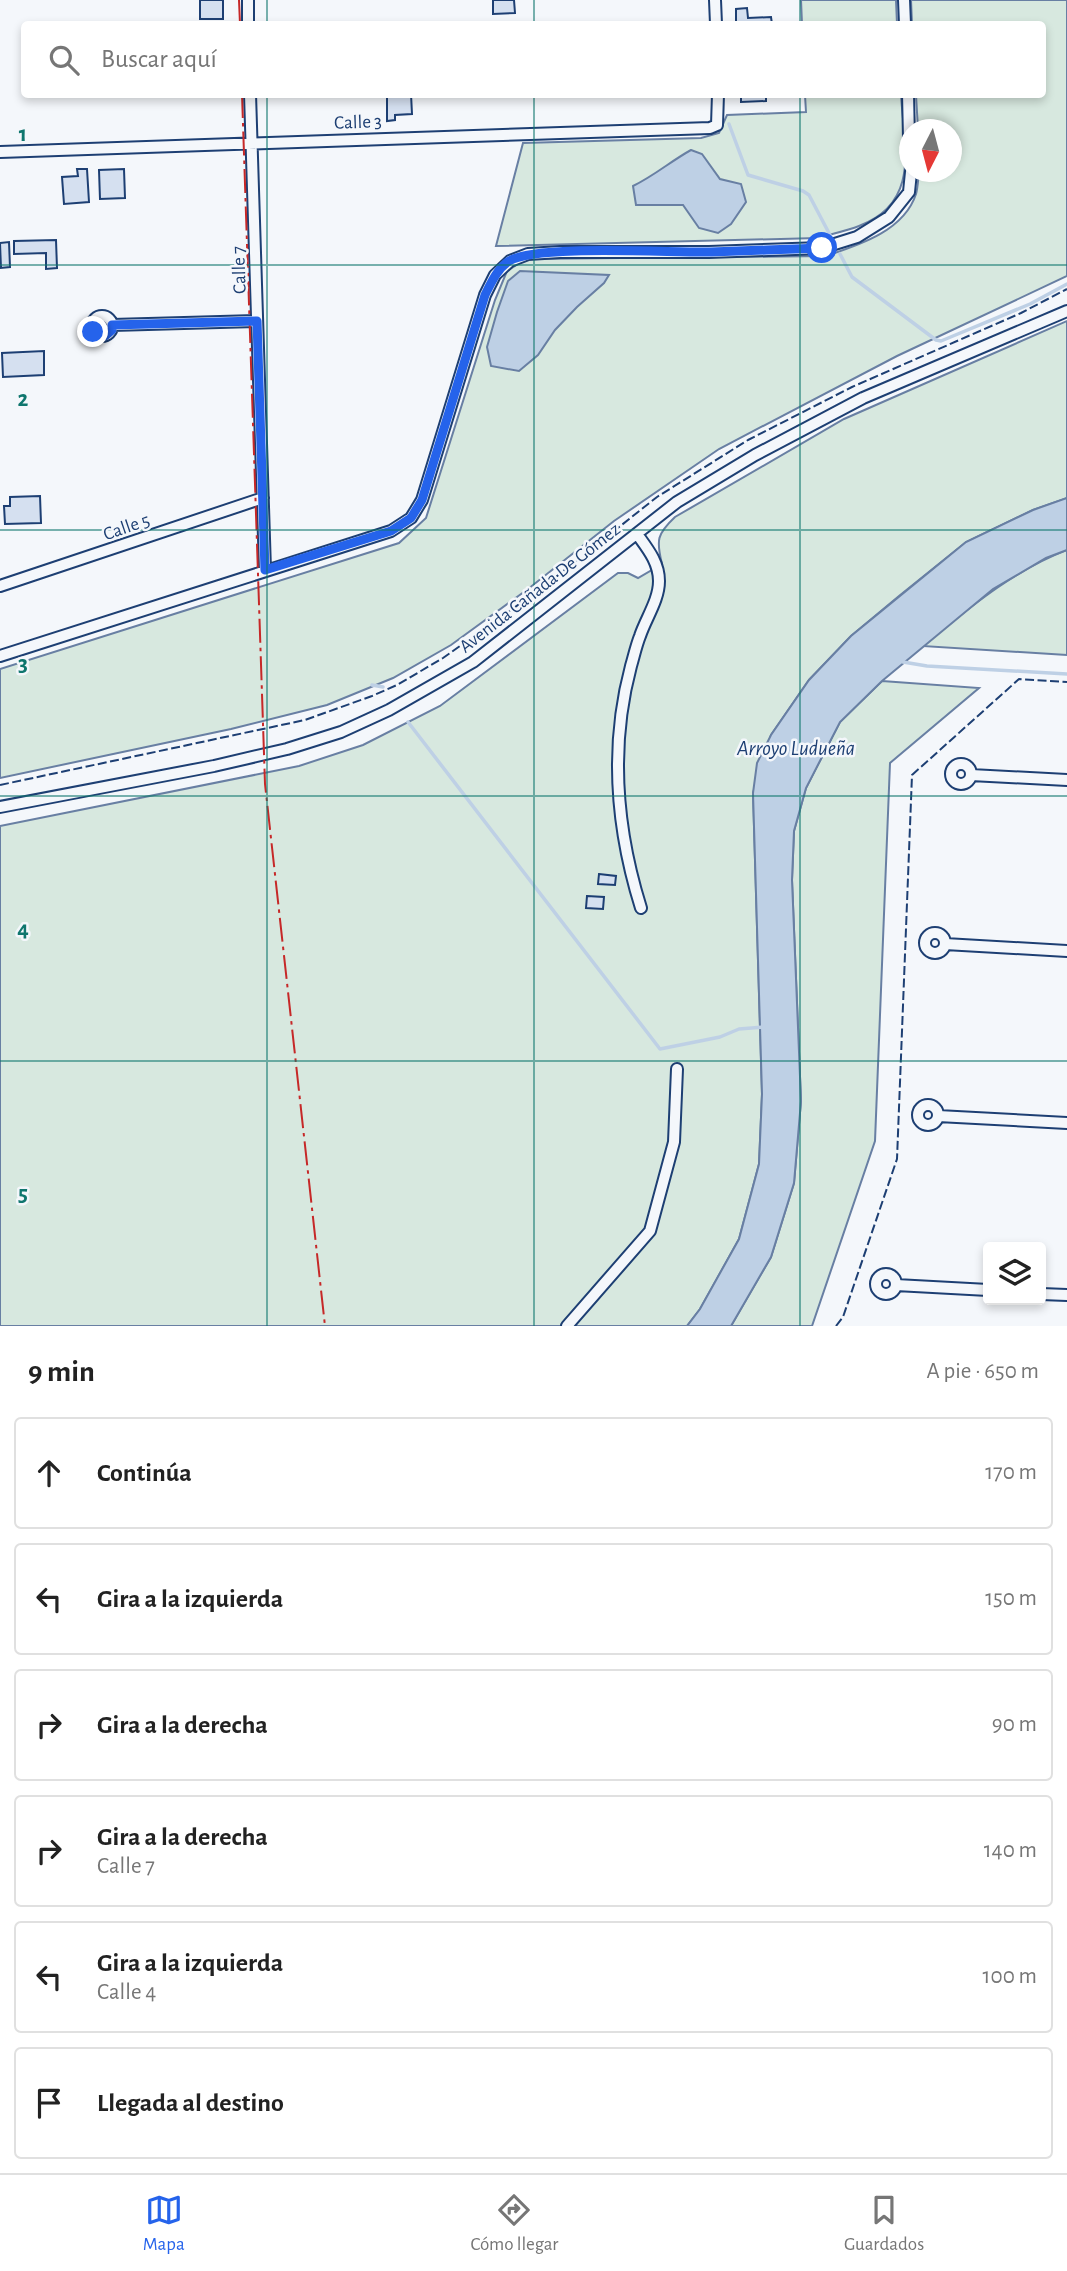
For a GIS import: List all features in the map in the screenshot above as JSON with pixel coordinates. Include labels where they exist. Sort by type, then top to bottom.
[{"type":"street","points":[[248,0],[248,21]]},
{"type":"street","points":[[715,0],[716,21]]},
{"type":"street","points":[[904,0],[905,21]]},
{"type":"street","name":"Calle 7","points":[[250,98],[265,570]]},
{"type":"street","name":"Calle 3","points":[[0,152],[698,129],[717,125],[718,98]]},
{"type":"street","points":[[908,98],[909,119]]},
{"type":"street","points":[[0,656],[391,531],[411,518],[422,500],[485,295],[495,275],[510,261],[528,254],[560,252],[709,253],[822,248],[857,237],[889,217],[909,192],[910,182]]},
{"type":"street","name":"Avenida Cañada De Gómez","points":[[0,807],[214,766],[287,749],[341,732],[389,710],[473,662],[677,502],[755,455],[863,398],[1067,310]]},
{"type":"street","points":[[112,325],[257,321]]},
{"type":"street","name":"Calle 5","points":[[0,586],[263,498]]},
{"type":"street","points":[[637,534],[656,561],[659,580],[656,597],[639,638],[624,698],[617,755],[617,799],[628,866],[641,908]]},
{"type":"street","points":[[971,775],[1067,780]]},
{"type":"street","points":[[945,944],[1067,951]]},
{"type":"street","points":[[567,1326],[650,1231],[674,1142],[677,1069]]},
{"type":"street","points":[[938,1116],[1067,1124]]},
{"type":"street","points":[[896,1285],[983,1290]]},
{"type":"street","points":[[1046,1294],[1067,1295]]},
{"type":"shaded area","points":[[801,0],[896,0],[897,21],[802,21]]},
{"type":"shaded area","points":[[911,0],[1067,0],[1067,276],[897,356],[719,449],[614,521],[451,645],[393,678],[327,705],[231,729],[0,778],[0,669],[399,543],[426,518],[495,300],[507,271],[526,259],[826,256],[879,235],[902,218],[916,194],[918,182],[962,182],[962,119],[917,119],[916,98],[1046,98],[1046,21],[912,21]]},
{"type":"shaded area","points":[[805,98],[901,98],[900,188],[892,203],[879,216],[859,226],[818,238],[496,246],[523,143],[701,138],[719,133],[727,115],[806,112]]},
{"type":"shaded area","points":[[1067,321],[1067,498],[1033,510],[966,542],[851,636],[809,680],[771,735],[753,793],[762,1094],[759,1164],[739,1239],[700,1309],[687,1326],[0,1326],[0,826],[299,766],[363,745],[440,706],[618,573],[628,573],[638,578],[662,564],[659,549],[661,533],[675,517],[844,419]]},
{"type":"shaded area","points":[[1067,550],[1067,655],[922,646],[1009,580]]},
{"type":"shaded area","points":[[882,681],[979,688],[890,763],[875,1141],[812,1326],[731,1326],[771,1257],[794,1183],[801,1101],[792,880],[794,831],[806,788],[840,722]]},
{"type":"water","points":[[691,150],[702,154],[720,179],[741,184],[746,202],[731,224],[718,233],[699,228],[683,205],[636,205],[633,186]]},
{"type":"water","points":[[520,271],[609,275],[555,330],[538,355],[519,371],[491,366],[487,347],[508,281]]},
{"type":"water","name":"Arroyo Ludueña","points":[[1067,498],[1067,550],[1046,558],[993,589],[882,681],[840,722],[806,788],[794,831],[792,880],[801,1101],[794,1183],[771,1257],[731,1326],[687,1326],[700,1309],[739,1239],[759,1164],[762,1094],[753,793],[757,763],[771,735],[809,680],[851,636],[966,542],[1033,510]]},
{"type":"building","points":[[200,0],[223,0],[223,19],[200,19]]},
{"type":"building","points":[[493,0],[514,0],[515,13],[493,14]]},
{"type":"building","points":[[747,8],[748,18],[771,17],[772,21],[736,21],[736,9]]},
{"type":"building","points":[[387,98],[411,98],[412,114],[395,115],[395,120],[387,121]]},
{"type":"building","points":[[741,98],[766,98],[766,101],[741,102]]},
{"type":"building","points":[[77,169],[87,169],[89,202],[64,204],[62,177],[78,176]]},
{"type":"building","points":[[124,169],[125,198],[100,199],[99,170]]},
{"type":"building","points":[[56,240],[57,268],[46,269],[46,253],[14,254],[14,241]]},
{"type":"building","points":[[9,242],[10,267],[1,268],[0,243]]},
{"type":"building","points":[[44,351],[44,375],[3,377],[2,353]]},
{"type":"building","points":[[40,496],[41,523],[5,524],[4,506],[10,506],[10,497]]},
{"type":"building","points":[[599,874],[616,876],[615,885],[598,884]]},
{"type":"building","points":[[587,896],[604,897],[603,909],[586,908]]},
{"type":"waterway","points":[[729,124],[748,175],[809,195],[830,235]]},
{"type":"waterway","points":[[840,254],[852,277],[936,340],[941,341],[1030,304],[1067,284]]},
{"type":"waterway","points":[[903,662],[927,666],[1067,674]]},
{"type":"waterway","points":[[372,685],[383,687]]},
{"type":"waterway","points":[[408,722],[660,1049],[720,1037],[739,1029],[764,1027]]},
{"type":"fence","points":[[0,785],[305,720],[397,685],[443,658],[542,588],[657,497],[748,440],[852,387],[1021,313],[1067,289]]},
{"type":"fence","points":[[836,1326],[843,1317],[897,1159],[912,775],[1019,679],[1067,682]]},
{"type":"power","points":[[239,0],[240,21]]},
{"type":"power","points":[[242,98],[265,784],[325,1326]]},
{"type":"route","points":[[93,332],[101,337],[105,336],[112,330],[112,325],[257,321],[265,570],[391,531],[411,518],[422,500],[485,295],[495,275],[510,261],[528,254],[560,252],[709,253],[822,248]]}]
